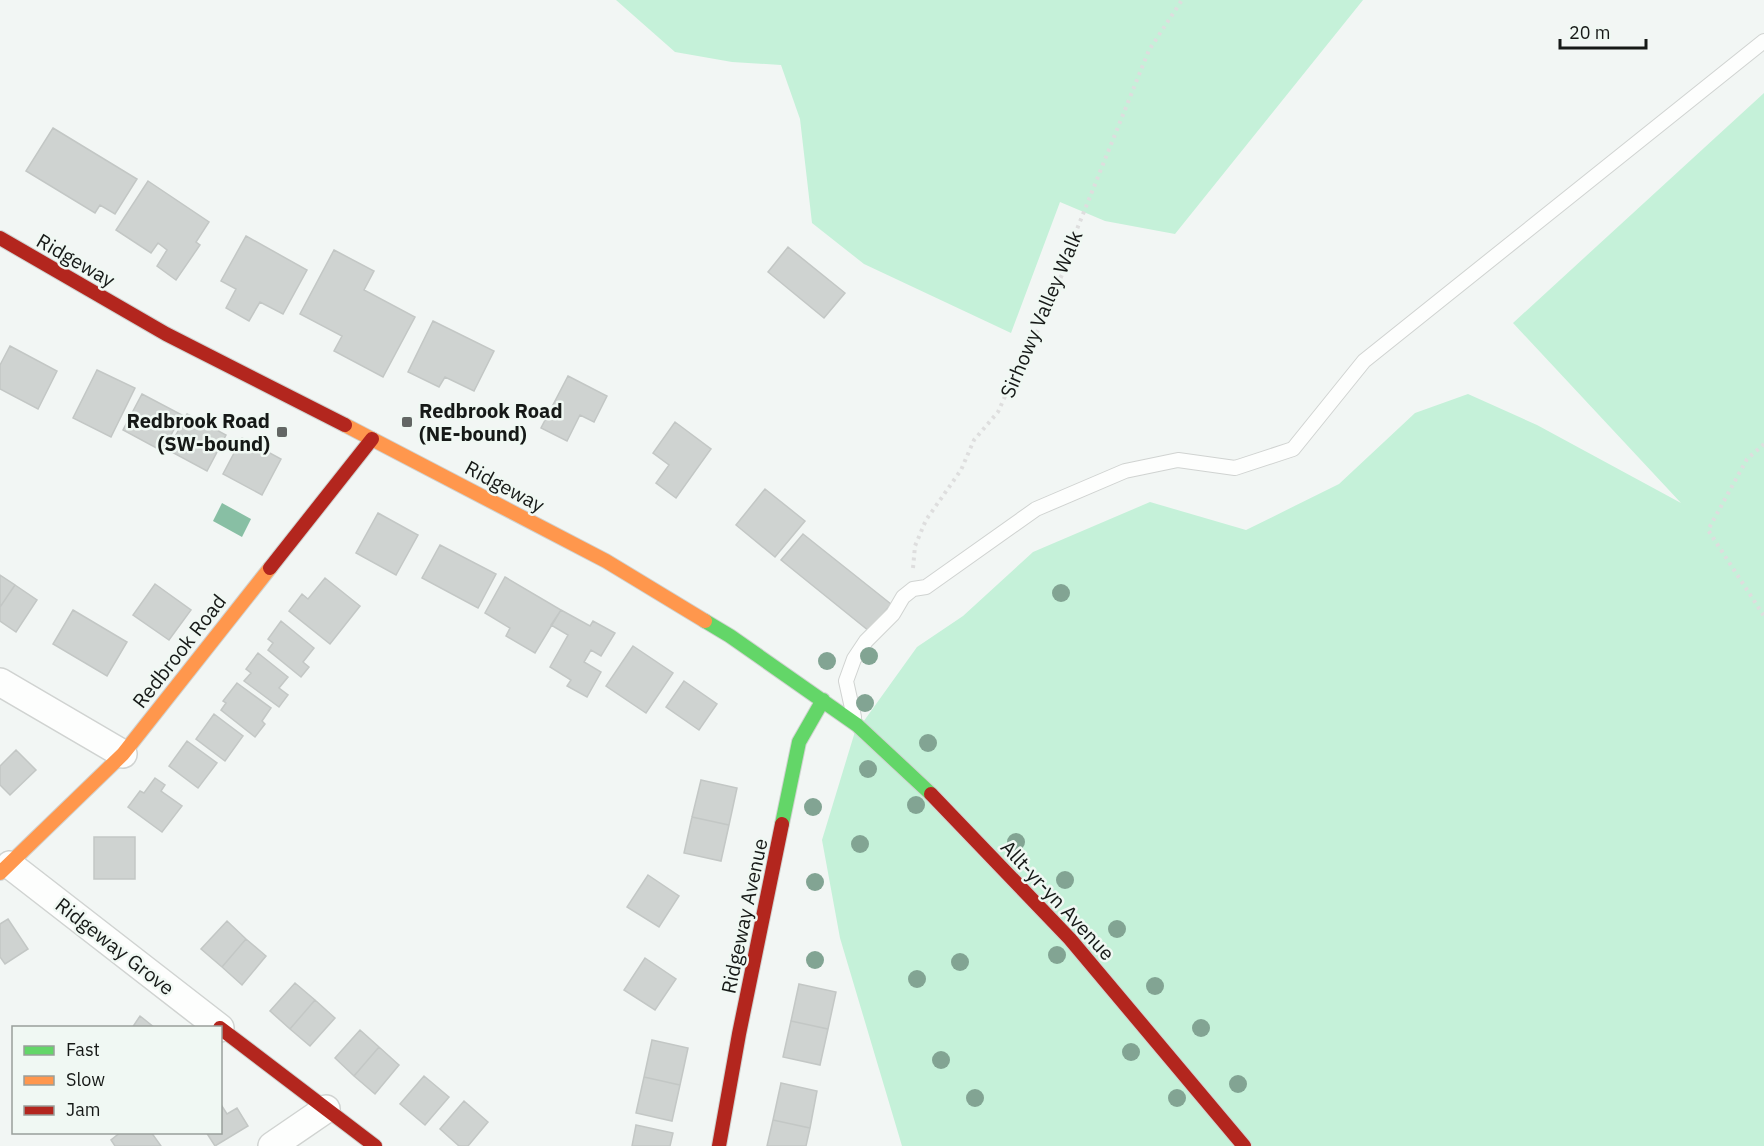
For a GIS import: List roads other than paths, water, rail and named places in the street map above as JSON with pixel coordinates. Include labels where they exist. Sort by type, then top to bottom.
[{"type":"street","name":"Ridgeway","points":[[0,238],[166,334],[606,561],[730,636],[823,700]]},
{"type":"street","name":"Redbrook Road","points":[[5,869],[123,754],[372,439]]},
{"type":"street","points":[[0,681],[123,754]]},
{"type":"street","name":"Allt-yr-yn Avenue","points":[[823,700],[856,725],[935,798],[1070,939],[1244,1146]]},
{"type":"street","name":"Ridgeway Avenue","points":[[719,1146],[739,1034],[800,741],[823,700]]},
{"type":"street","name":"Ridgeway Grove","points":[[5,869],[217,1026]]},
{"type":"street","name":"Ridgeway Grove","points":[[222,1030],[375,1146]]},
{"type":"street","points":[[272,1146],[326,1109]]},
{"type":"lane","points":[[856,725],[846,681],[854,659],[866,641],[893,614],[903,597],[913,589],[926,587],[1035,509],[1125,471],[1178,460],[1235,468],[1293,449],[1365,361],[1764,41]]},
{"type":"place","name":"Redbrook Road (NE-bound)","points":[[407,422]]},
{"type":"place","name":"Redbrook Road (SW-bound)","points":[[282,432]]}]
